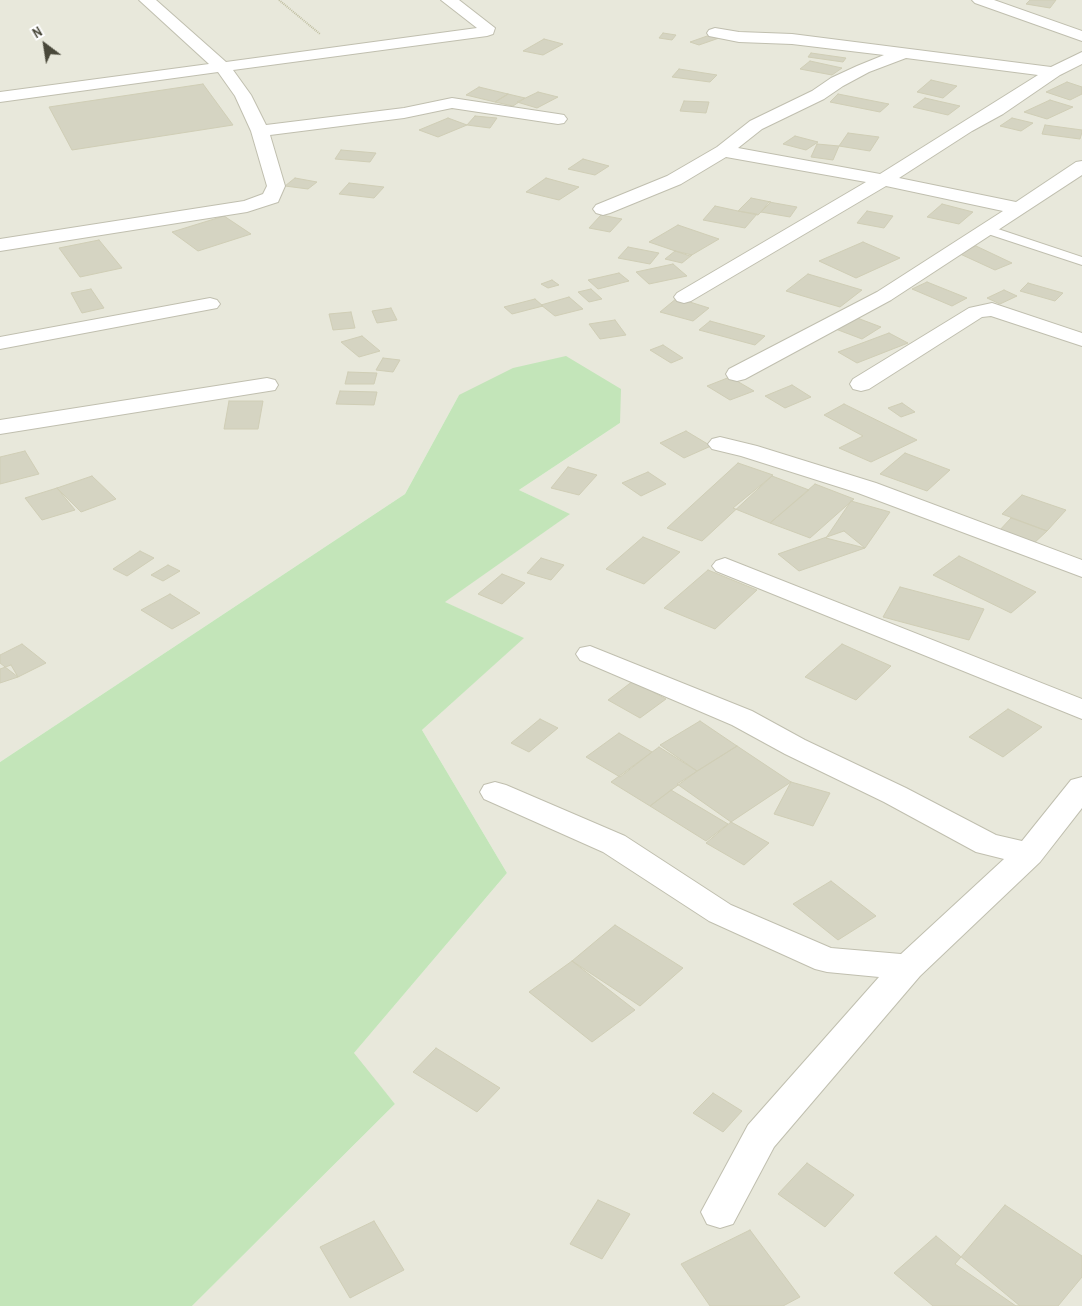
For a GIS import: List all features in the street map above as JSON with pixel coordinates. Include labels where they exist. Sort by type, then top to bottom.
[{"type":"street","points":[[0,245],[248,206],[271,198],[276,186],[260,131],[243,95],[222,67],[147,0]]},
{"type":"street","points":[[0,97],[333,50],[487,31],[487,28],[449,0]]},
{"type":"street","points":[[980,0],[1082,36]]},
{"type":"street","points":[[715,33],[739,37],[792,39],[1054,72]]},
{"type":"street","points":[[603,209],[674,180],[723,151],[756,125],[818,95],[837,82],[863,69],[904,54]]},
{"type":"street","points":[[684,297],[883,180],[966,127],[997,110],[1054,72],[1082,57]]},
{"type":"street","points":[[260,131],[404,113],[452,103],[558,119]]},
{"type":"street","points":[[723,151],[883,180],[1018,208]]},
{"type":"street","points":[[737,374],[884,296],[1018,208],[1074,182],[1082,166]]},
{"type":"street","points":[[0,343],[210,304]]},
{"type":"street","points":[[861,384],[976,312],[992,308],[1082,340]]},
{"type":"street","points":[[0,427],[267,385]]},
{"type":"street","points":[[720,444],[749,451],[866,488],[1082,569]]},
{"type":"street","points":[[725,566],[1082,710]]},
{"type":"street","points":[[590,654],[742,718],[795,748],[895,795],[987,844],[1029,854]]},
{"type":"street","points":[[720,1212],[761,1136],[908,967],[1029,854],[1082,787]]},
{"type":"street","points":[[495,792],[614,844],[720,913],[827,960],[908,967]]},
{"type":"lane","points":[[986,229],[1082,261]]},
{"type":"path","points":[[279,0],[326,40],[333,50]]},
{"type":"shaded area","points":[[0,0],[1082,0],[1082,1306],[192,1306],[395,1104],[353,1054],[507,873],[422,730],[523,638],[444,602],[569,514],[519,490],[620,423],[459,395],[405,494],[0,762]]},
{"type":"green space","points":[[566,356],[621,389],[620,423],[519,490],[570,514],[445,602],[524,638],[422,730],[507,873],[354,1053],[395,1104],[192,1306],[0,1306],[0,762],[405,494],[459,395],[513,368]]},
{"type":"building","points":[[1030,0],[1056,0],[1050,8],[1026,4]]},
{"type":"building","points":[[663,33],[676,35],[672,40],[659,38]]},
{"type":"building","points":[[713,34],[722,37],[699,45],[690,42]]},
{"type":"building","points":[[544,39],[563,44],[543,55],[523,51]]},
{"type":"building","points":[[811,53],[846,58],[843,62],[808,57]]},
{"type":"building","points":[[810,61],[842,68],[832,75],[800,69]]},
{"type":"building","points":[[679,69],[717,75],[710,82],[672,77]]},
{"type":"building","points":[[931,80],[957,86],[943,98],[917,92]]},
{"type":"building","points":[[1067,82],[1082,87],[1082,94],[1070,100],[1046,92]]},
{"type":"building","points":[[203,84],[233,125],[72,150],[49,107]]},
{"type":"building","points":[[479,87],[508,94],[495,102],[466,95]]},
{"type":"building","points":[[538,92],[558,97],[537,108],[517,102]]},
{"type":"building","points":[[508,94],[525,98],[513,106],[495,102]]},
{"type":"building","points":[[838,94],[889,104],[880,112],[830,102]]},
{"type":"building","points":[[925,98],[960,106],[948,115],[913,107]]},
{"type":"building","points":[[1050,100],[1073,107],[1047,119],[1024,112]]},
{"type":"building","points":[[684,101],[709,102],[706,113],[680,111]]},
{"type":"building","points":[[475,116],[497,118],[490,128],[467,125]]},
{"type":"building","points":[[448,118],[467,125],[438,137],[419,130]]},
{"type":"building","points":[[1012,118],[1033,123],[1021,131],[1000,126]]},
{"type":"building","points":[[1045,125],[1082,130],[1080,139],[1042,134]]},
{"type":"building","points":[[848,133],[879,137],[870,151],[839,146]]},
{"type":"building","points":[[795,136],[818,142],[806,150],[783,144]]},
{"type":"building","points":[[817,144],[839,146],[833,160],[811,157]]},
{"type":"building","points":[[341,150],[376,153],[370,162],[335,159]]},
{"type":"building","points":[[583,159],[609,166],[595,175],[568,169]]},
{"type":"building","points":[[295,178],[317,182],[308,189],[285,186]]},
{"type":"building","points":[[546,178],[579,187],[559,200],[526,192]]},
{"type":"building","points":[[349,183],[384,187],[374,198],[339,194]]},
{"type":"building","points":[[751,198],[771,202],[758,215],[738,211]]},
{"type":"building","points":[[769,202],[797,207],[790,217],[761,212]]},
{"type":"building","points":[[942,204],[973,212],[959,224],[927,217]]},
{"type":"building","points":[[715,206],[757,214],[745,228],[703,220]]},
{"type":"building","points":[[867,211],[893,216],[884,228],[857,223]]},
{"type":"building","points":[[601,215],[622,219],[610,232],[589,228]]},
{"type":"building","points":[[224,216],[251,234],[198,251],[172,232]]},
{"type":"building","points":[[678,225],[719,239],[690,256],[649,242]]},
{"type":"building","points":[[99,240],[122,268],[80,277],[59,248]]},
{"type":"building","points":[[863,242],[900,258],[856,278],[819,261]]},
{"type":"building","points":[[976,246],[1012,263],[995,270],[958,253]]},
{"type":"building","points":[[628,247],[659,253],[650,264],[618,258]]},
{"type":"building","points":[[675,251],[692,255],[682,263],[665,259]]},
{"type":"building","points":[[673,264],[687,276],[649,284],[636,272]]},
{"type":"building","points":[[619,273],[629,281],[598,289],[588,280]]},
{"type":"building","points":[[808,274],[862,290],[840,307],[786,291]]},
{"type":"building","points":[[552,280],[559,285],[548,288],[541,284]]},
{"type":"building","points":[[927,282],[967,298],[952,306],[912,289]]},
{"type":"building","points":[[1028,283],[1063,293],[1055,301],[1020,291]]},
{"type":"building","points":[[91,289],[104,308],[82,313],[71,293]]},
{"type":"building","points":[[591,289],[602,299],[589,302],[578,292]]},
{"type":"building","points":[[1004,290],[1017,296],[1000,304],[987,298]]},
{"type":"building","points":[[569,297],[583,309],[555,316],[541,305]]},
{"type":"building","points":[[677,298],[709,308],[693,321],[660,312]]},
{"type":"building","points":[[535,299],[543,306],[512,314],[504,307]]},
{"type":"building","points":[[391,308],[397,320],[377,323],[372,311]]},
{"type":"building","points":[[351,312],[355,328],[333,330],[329,314]]},
{"type":"building","points":[[852,316],[881,327],[862,339],[833,328]]},
{"type":"building","points":[[615,320],[626,335],[600,339],[589,324]]},
{"type":"building","points":[[710,321],[765,336],[755,345],[699,330]]},
{"type":"building","points":[[889,333],[908,343],[857,363],[838,352]]},
{"type":"building","points":[[362,336],[380,351],[359,357],[341,342]]},
{"type":"building","points":[[663,345],[683,358],[671,363],[650,350]]},
{"type":"building","points":[[383,358],[400,360],[393,372],[376,370]]},
{"type":"building","points":[[348,372],[377,373],[374,384],[345,384]]},
{"type":"building","points":[[730,377],[754,391],[730,400],[707,386]]},
{"type":"building","points":[[792,385],[811,397],[785,408],[765,396]]},
{"type":"building","points":[[340,391],[377,392],[374,405],[336,404]]},
{"type":"building","points":[[229,401],[263,401],[258,429],[224,429]]},
{"type":"building","points":[[902,403],[915,412],[901,417],[888,408]]},
{"type":"building","points":[[844,404],[917,440],[871,462],[839,448],[863,436],[824,415]]},
{"type":"building","points":[[686,431],[711,446],[684,458],[660,443]]},
{"type":"building","points":[[25,451],[39,474],[0,484],[0,457]]},
{"type":"building","points":[[905,453],[950,470],[927,491],[880,474]]},
{"type":"building","points":[[738,463],[773,475],[702,541],[667,528]]},
{"type":"building","points":[[568,467],[597,475],[579,495],[551,488]]},
{"type":"building","points":[[648,472],[666,484],[641,496],[622,483]]},
{"type":"building","points":[[92,476],[116,499],[81,512],[57,488]]},
{"type":"building","points":[[772,476],[809,490],[770,523],[733,508]]},
{"type":"building","points":[[815,484],[854,499],[810,538],[770,523]]},
{"type":"building","points":[[57,488],[75,510],[42,520],[25,498]]},
{"type":"building","points":[[1022,495],[1066,510],[1047,531],[1002,514]]},
{"type":"building","points":[[851,501],[890,512],[865,548],[826,538]]},
{"type":"building","points":[[1011,518],[1047,531],[1032,545],[998,532]]},
{"type":"building","points":[[844,531],[865,548],[799,571],[778,554]]},
{"type":"building","points":[[643,537],[680,552],[644,584],[606,569]]},
{"type":"building","points":[[140,551],[154,558],[127,576],[113,569]]},
{"type":"building","points":[[959,556],[1036,592],[1011,613],[933,575]]},
{"type":"building","points":[[541,558],[564,565],[551,580],[527,573]]},
{"type":"building","points":[[168,565],[180,571],[163,581],[151,575]]},
{"type":"building","points":[[708,570],[757,590],[715,629],[664,608]]},
{"type":"building","points":[[502,574],[525,583],[502,604],[478,594]]},
{"type":"building","points":[[900,587],[984,609],[969,640],[883,617]]},
{"type":"building","points":[[170,594],[200,613],[172,629],[141,610]]},
{"type":"building","points":[[22,644],[46,663],[18,677],[0,663],[0,655]]},
{"type":"building","points":[[842,644],[891,666],[856,700],[805,677]]},
{"type":"building","points":[[11,665],[18,677],[0,683],[0,669]]},
{"type":"building","points":[[633,681],[666,699],[640,718],[608,700]]},
{"type":"building","points":[[1008,709],[1042,727],[1003,757],[969,737]]},
{"type":"building","points":[[540,719],[558,728],[529,752],[511,743]]},
{"type":"building","points":[[700,721],[737,746],[697,771],[660,745]]},
{"type":"building","points":[[619,733],[652,752],[620,777],[586,757]]},
{"type":"building","points":[[737,746],[791,782],[731,822],[677,784]]},
{"type":"building","points":[[659,747],[697,771],[650,806],[611,782]]},
{"type":"building","points":[[791,782],[830,793],[813,826],[774,814]]},
{"type":"building","points":[[671,790],[728,824],[706,841],[650,806]]},
{"type":"building","points":[[731,822],[769,843],[744,865],[706,843]]},
{"type":"building","points":[[831,881],[876,916],[838,940],[793,904]]},
{"type":"building","points":[[615,925],[683,968],[640,1006],[572,961]]},
{"type":"building","points":[[572,961],[635,1010],[592,1042],[529,992]]},
{"type":"building","points":[[436,1048],[500,1088],[477,1112],[413,1072]]},
{"type":"building","points":[[713,1093],[742,1111],[723,1132],[693,1113]]},
{"type":"building","points":[[807,1163],[854,1195],[825,1227],[778,1194]]},
{"type":"building","points":[[598,1200],[630,1214],[602,1259],[570,1244]]},
{"type":"building","points":[[1005,1205],[1082,1256],[1082,1277],[1058,1306],[1016,1306],[955,1264]]},
{"type":"building","points":[[374,1221],[404,1270],[350,1298],[320,1247]]},
{"type":"building","points":[[750,1230],[800,1297],[783,1306],[710,1306],[681,1264]]},
{"type":"building","points":[[936,1236],[1020,1306],[933,1306],[894,1273]]}]
